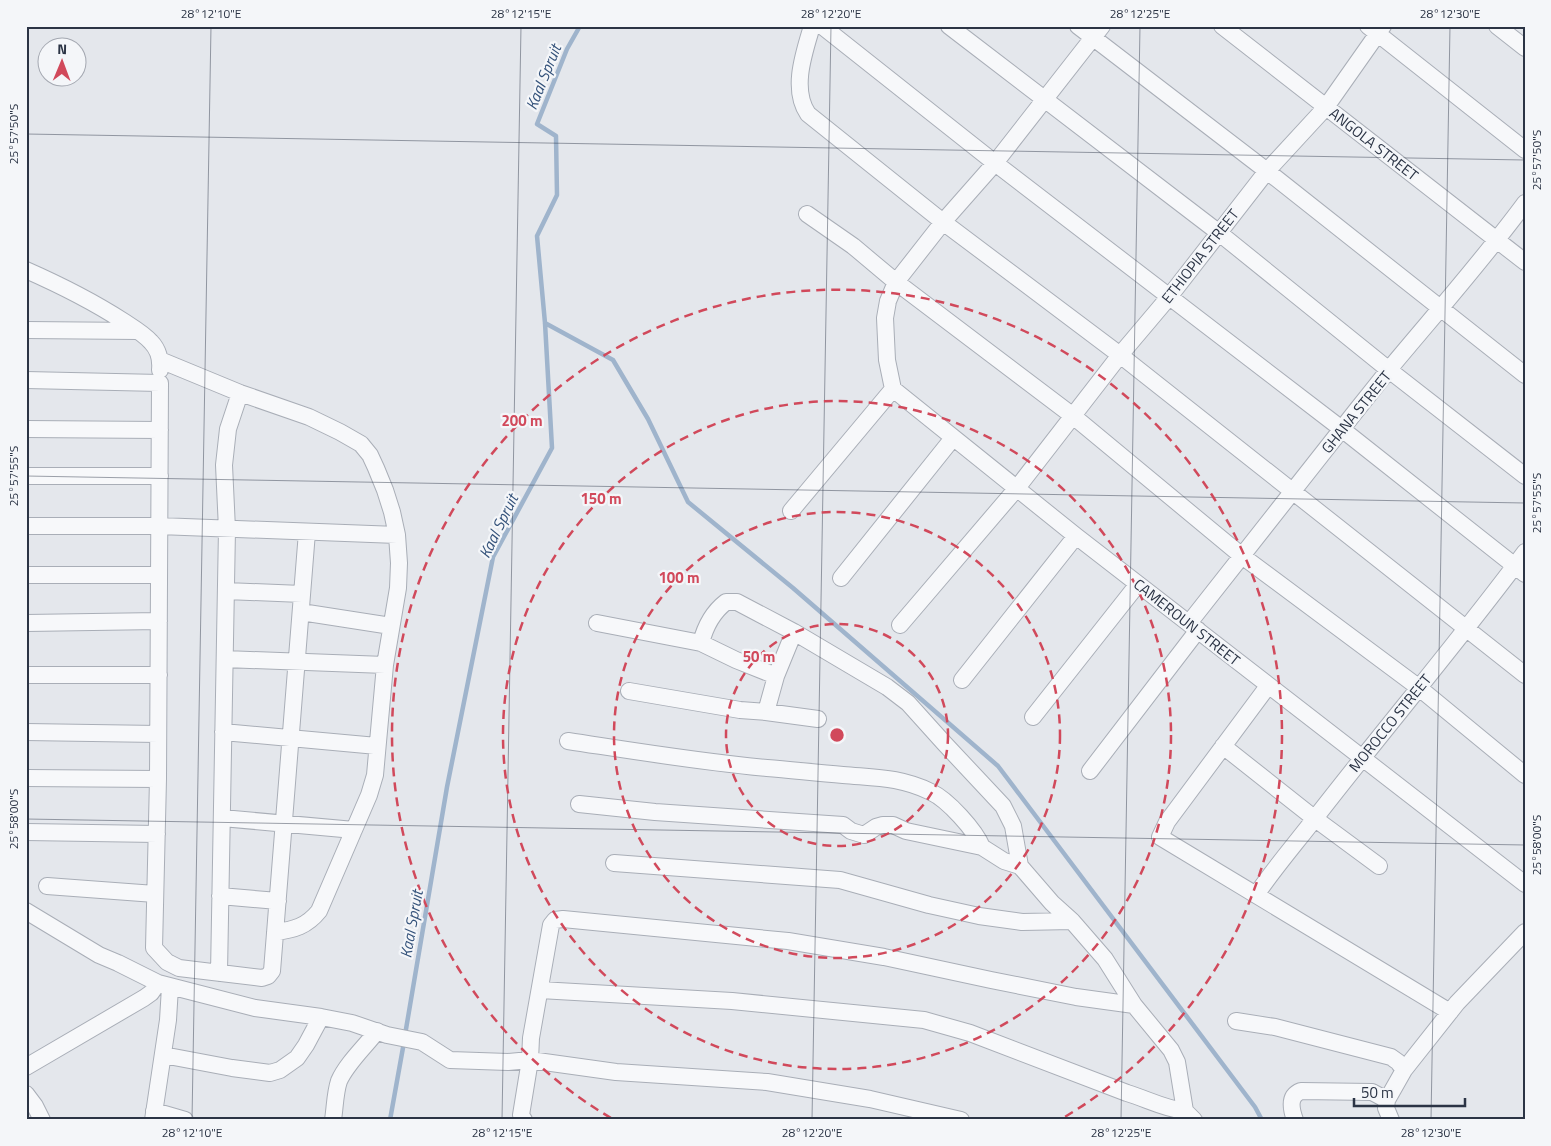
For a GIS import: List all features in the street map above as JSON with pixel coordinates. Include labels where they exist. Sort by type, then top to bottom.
[{"type":"street","points":[[812,26],[802,67],[800,91],[800,99],[808,114],[943,222],[1120,355],[1525,675]]},
{"type":"street","points":[[822,26],[995,163],[1343,430],[1520,570]]},
{"type":"street","points":[[949,26],[1218,232],[1389,370],[1525,476]]},
{"type":"street","points":[[1078,26],[1097,32],[1525,375]]},
{"type":"street","name":"ANGOLA STREET","points":[[1222,26],[1525,262]]},
{"type":"street","points":[[1497,26],[1525,48]]},
{"type":"street","points":[[1377,29],[1525,150]]},
{"type":"street","name":"ETHIOPIA STREET","points":[[900,625],[1017,488],[1267,170],[1326,107],[1377,29]]},
{"type":"street","points":[[791,511],[893,390],[887,360],[885,318],[888,300],[896,282],[943,222],[995,163],[1097,32]]},
{"type":"street","name":"GHANA STREET","points":[[1090,771],[1242,556],[1440,307],[1497,241],[1525,202]]},
{"type":"street","points":[[807,214],[853,246],[896,282],[1073,416],[1242,556],[1418,687],[1525,775]]},
{"type":"street","points":[[26,270],[82,297],[138,331],[154,345],[160,360],[158,779],[154,948],[167,962],[179,968],[262,978],[268,976],[273,966],[307,532]]},
{"type":"street","points":[[26,280],[49,280]]},
{"type":"street","points":[[26,330],[138,331]]},
{"type":"street","points":[[160,360],[240,393],[309,418],[361,444],[370,455],[385,490],[397,536],[398,588],[385,665],[375,775],[369,795],[319,910],[310,920],[298,928],[275,932]]},
{"type":"street","points":[[26,380],[160,383]]},
{"type":"street","name":"CAMEROUN STREET","points":[[893,390],[1076,536],[1525,884]]},
{"type":"street","points":[[218,973],[227,529],[225,456],[228,429],[240,393]]},
{"type":"street","points":[[26,429],[160,430]]},
{"type":"street","points":[[841,578],[953,438]]},
{"type":"street","points":[[26,476],[160,476]]},
{"type":"street","points":[[26,526],[159,526],[397,536]]},
{"type":"street","points":[[962,680],[1076,536]]},
{"type":"street","name":"MOROCCO STREET","points":[[1256,895],[1272,871],[1418,687],[1466,628],[1520,570],[1525,552]]},
{"type":"street","points":[[26,575],[159,575]]},
{"type":"street","points":[[1033,717],[1138,584]]},
{"type":"street","points":[[226,591],[302,594]]},
{"type":"street","points":[[540,990],[732,1001],[924,1020],[970,1033],[1180,1115],[1177,1062],[1171,1050],[1134,1005],[1105,959],[1020,866],[1013,826],[1003,806],[908,702],[887,687],[794,632],[736,602],[726,602],[713,615],[703,634],[701,643]]},
{"type":"street","points":[[301,612],[391,626]]},
{"type":"street","points":[[26,622],[159,621]]},
{"type":"street","points":[[596,623],[701,643],[776,676]]},
{"type":"street","points":[[766,712],[776,676],[794,632]]},
{"type":"street","points":[[225,659],[385,665]]},
{"type":"street","points":[[26,675],[159,675]]},
{"type":"street","points":[[1268,686],[1168,822],[1160,837],[1256,895],[1454,1008]]},
{"type":"street","points":[[629,691],[740,710],[818,719]]},
{"type":"street","points":[[26,732],[158,734]]},
{"type":"street","points":[[223,732],[378,746]]},
{"type":"street","points":[[568,742],[692,759],[840,775],[887,778],[905,782],[933,793],[962,817],[977,834],[982,847]]},
{"type":"street","points":[[1223,746],[1314,818],[1379,866]]},
{"type":"street","points":[[26,778],[158,779]]},
{"type":"street","points":[[579,804],[655,812],[843,825],[851,831],[864,835],[876,827],[893,825],[906,832],[982,847],[1004,861],[1020,866]]},
{"type":"street","points":[[222,818],[354,830]]},
{"type":"street","points":[[26,832],[157,834]]},
{"type":"street","points":[[614,863],[840,880],[910,900],[979,916],[1022,922],[1072,921]]},
{"type":"street","points":[[46,886],[155,894]]},
{"type":"street","points":[[220,896],[278,901]]},
{"type":"street","points":[[26,911],[86,948],[164,985],[255,1008],[352,1023],[382,1033],[422,1042],[450,1060],[508,1062],[530,1060],[616,1072],[767,1082],[870,1099],[961,1120]]},
{"type":"street","points":[[524,1120],[521,1115],[530,1060],[531,1038],[551,925],[555,920],[563,919],[788,941],[884,957],[991,980],[1134,1005]]},
{"type":"street","points":[[1391,1120],[1386,1108],[1387,1100],[1404,1070],[1454,1008],[1525,932]]},
{"type":"street","points":[[164,985],[168,1020],[154,1115],[185,1120]]},
{"type":"street","points":[[26,1067],[164,985]]},
{"type":"street","points":[[163,1055],[260,1073],[275,1072],[289,1065],[297,1058],[321,1017]]},
{"type":"street","points":[[1236,1021],[1275,1027],[1391,1057],[1404,1070]]},
{"type":"street","points":[[333,1120],[340,1079],[348,1067],[382,1033]]},
{"type":"street","points":[[1295,1120],[1291,1109],[1292,1099],[1295,1094],[1301,1091],[1372,1092],[1387,1100]]},
{"type":"street","points":[[26,1094],[42,1120]]},
{"type":"waterway","name":"Kaal Spruit","points":[[405,1035],[447,787],[493,557],[552,448],[545,323],[537,236],[557,195],[556,136],[537,124],[567,49],[580,26]]},
{"type":"waterway","points":[[545,323],[613,360],[648,419],[688,502],[793,588],[998,766],[1255,1107],[1262,1120]]},
{"type":"waterway","name":"Kaal Spruit","points":[[390,1120],[404,1042]]}]
